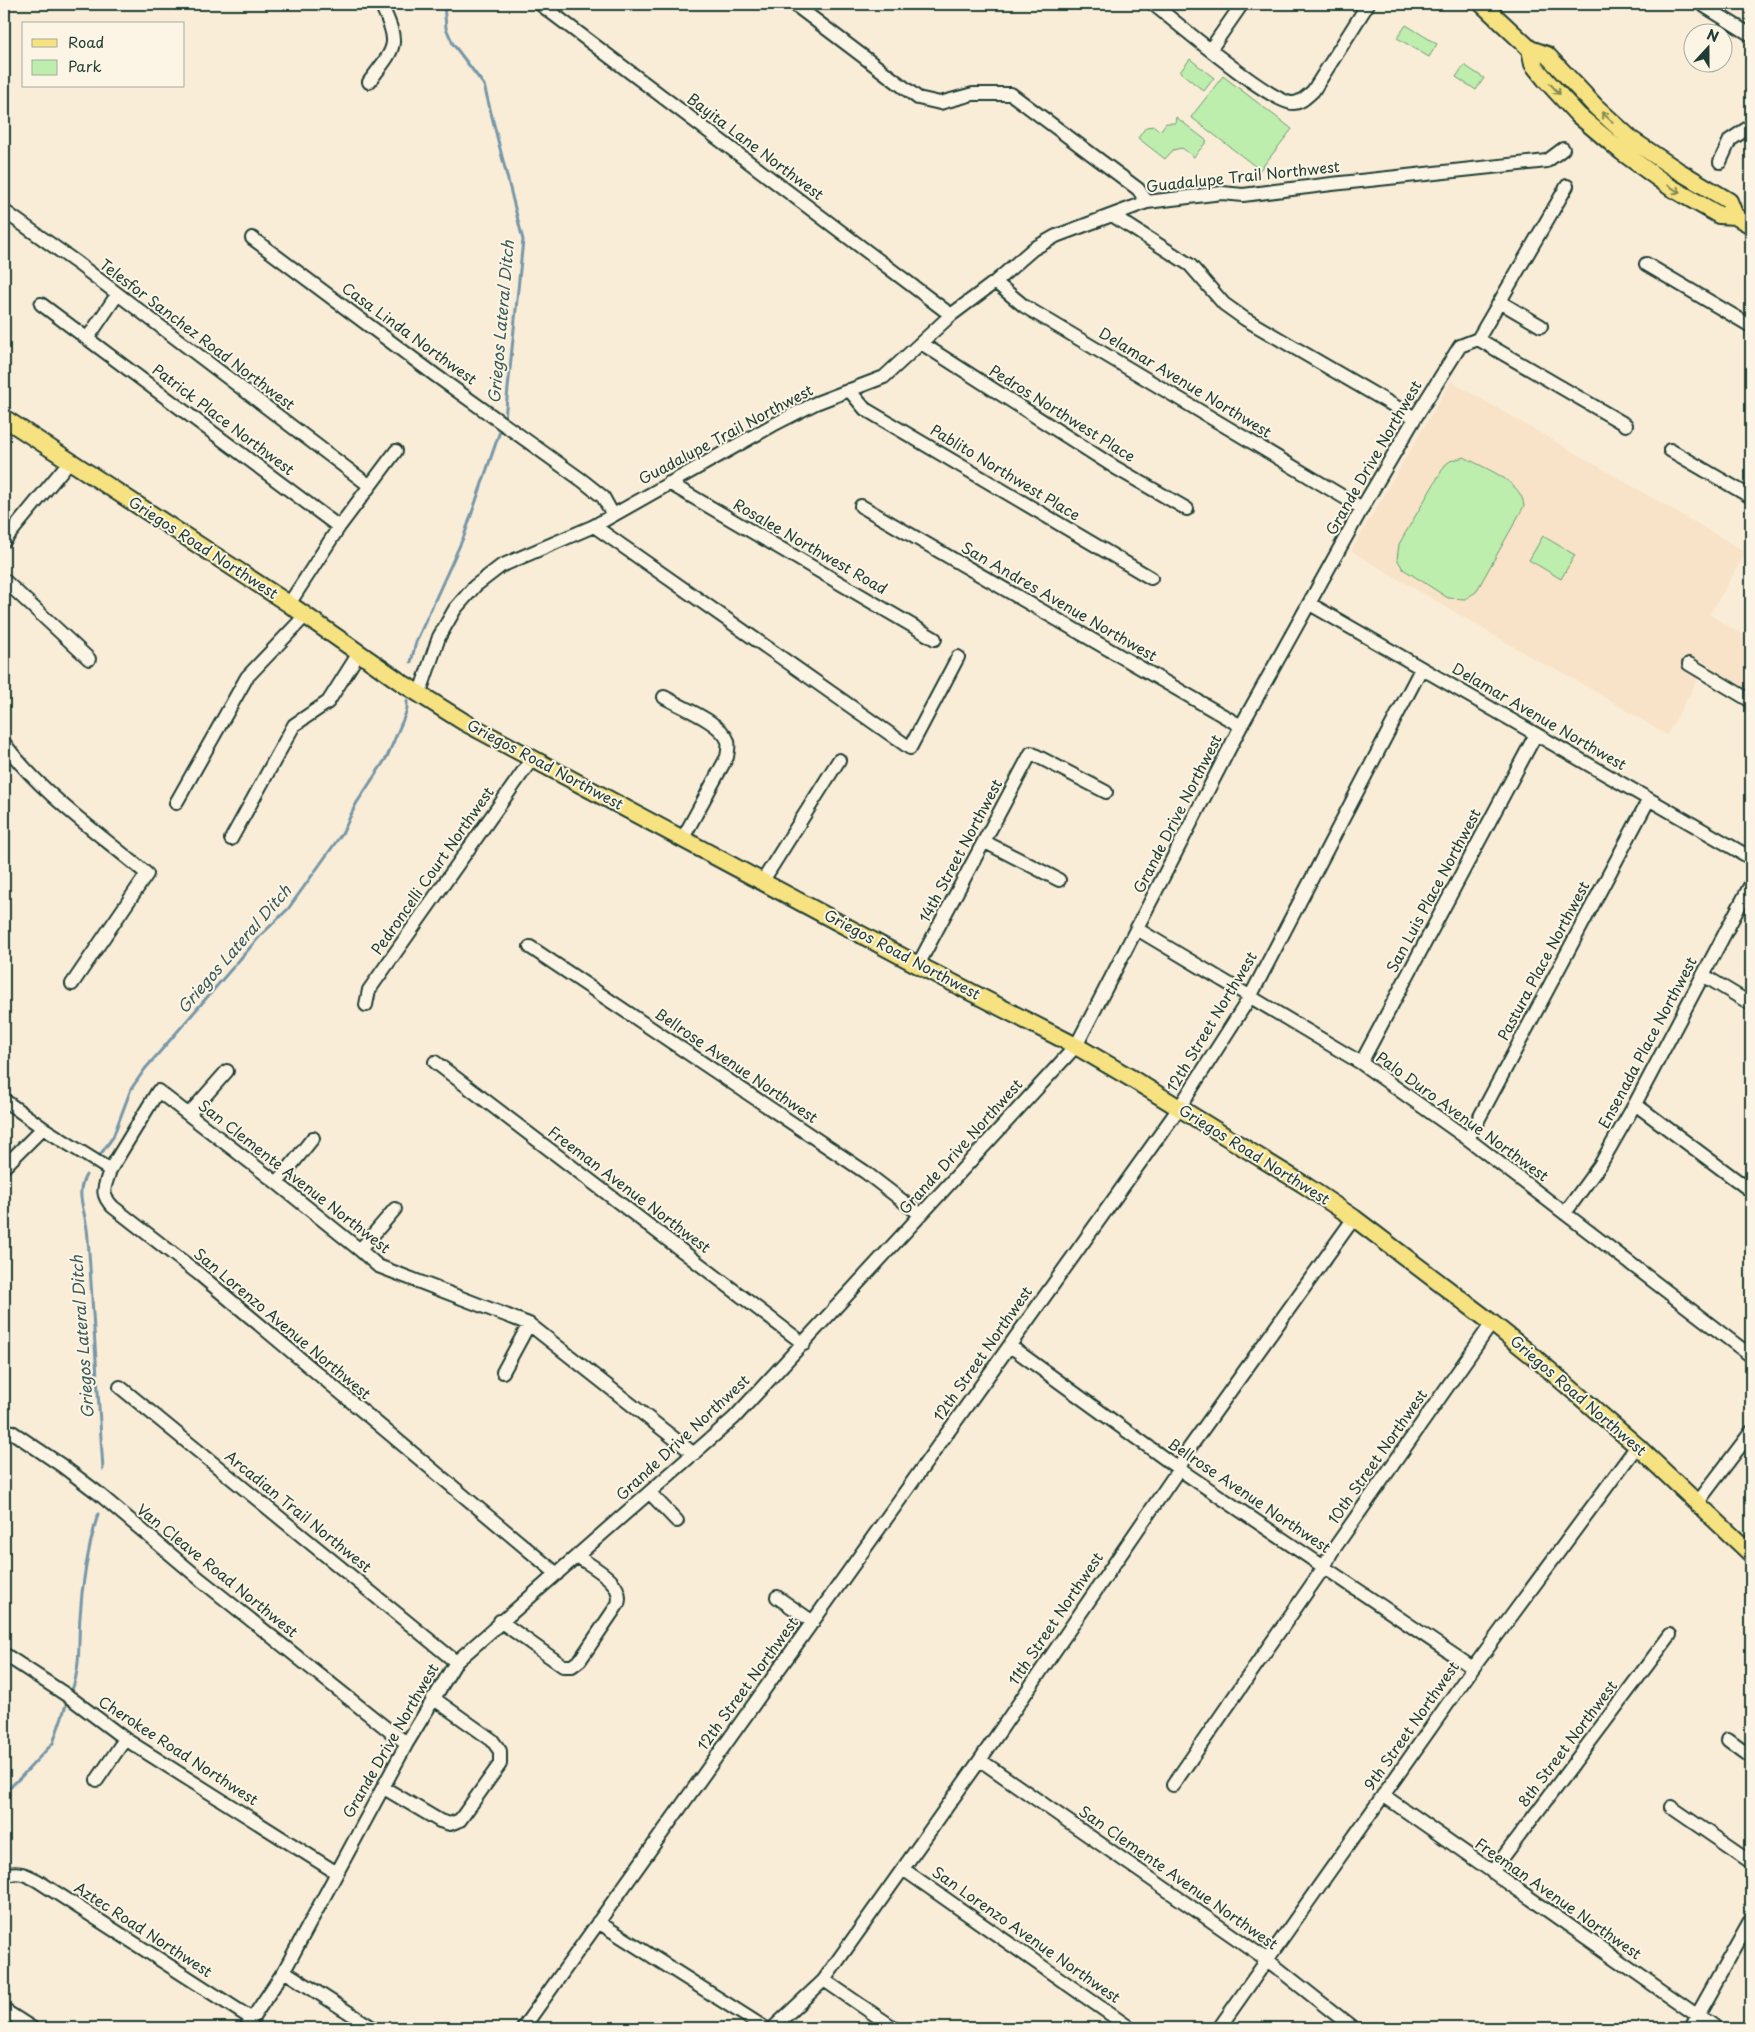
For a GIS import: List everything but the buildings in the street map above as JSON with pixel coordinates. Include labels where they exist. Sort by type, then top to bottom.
[{"type":"main road","points":[[1482,4],[1530,49],[1533,64],[1578,115],[1622,152],[1670,187],[1719,216],[1735,216],[1751,225]]},
{"type":"main road","name":"Griegos Road Northwest","points":[[5,420],[288,604],[420,694],[532,759],[918,965],[1076,1046],[1303,1184],[1354,1218],[1492,1323],[1637,1446],[1751,1554]]},
{"type":"street","points":[[369,82],[388,58],[395,44],[391,26],[381,4]]},
{"type":"street","name":"Bayita Lane Northwest","points":[[540,4],[951,315]]},
{"type":"street","points":[[794,4],[918,98],[940,103],[973,94],[1011,94],[1138,189],[1147,202]]},
{"type":"street","points":[[1153,4],[1210,50],[1273,96],[1294,103],[1304,99],[1313,91],[1368,4]]},
{"type":"street","points":[[1210,50],[1242,4]]},
{"type":"street","points":[[1701,4],[1751,35]]},
{"type":"street","points":[[1720,162],[1730,140],[1751,126]]},
{"type":"street","name":"Guadalupe Trail Northwest","points":[[420,694],[439,637],[455,609],[475,586],[501,566],[594,526],[816,402],[884,377],[951,315],[995,282],[1033,249],[1056,236],[1147,202],[1222,193],[1243,195],[1547,161],[1563,149]]},
{"type":"street","name":"Grande Drive Northwest","points":[[249,2024],[284,1971],[384,1788],[407,1742],[456,1662],[734,1418],[1076,1046],[1241,726],[1362,508],[1460,346],[1478,339],[1567,186]]},
{"type":"street","name":"Telesfor Sanchez Road Northwest","points":[[4,211],[77,263],[370,486]]},
{"type":"street","points":[[1112,215],[1185,261],[1224,304],[1245,319],[1415,418]]},
{"type":"street","name":"Casa Linda Northwest","points":[[252,238],[435,375],[583,481],[603,497],[613,515]]},
{"type":"street","points":[[1646,264],[1751,326]]},
{"type":"street","name":"Delamar Avenue Northwest","points":[[995,282],[1024,306],[1362,508]]},
{"type":"street","points":[[87,339],[117,295]]},
{"type":"street","points":[[1500,302],[1540,326]]},
{"type":"street","name":"Patrick Place Northwest","points":[[41,304],[339,527]]},
{"type":"street","points":[[1478,339],[1626,425]]},
{"type":"street","name":"Pedros Northwest Place","points":[[921,343],[1116,468],[1187,509]]},
{"type":"street","name":"Pablito Northwest Place","points":[[849,390],[864,409],[1151,578]]},
{"type":"street","points":[[1670,450],[1751,497]]},
{"type":"street","points":[[288,604],[339,527],[396,451]]},
{"type":"street","points":[[4,541],[70,462]]},
{"type":"street","name":"Rosalee Northwest Road","points":[[669,483],[935,639]]},
{"type":"street","name":"San Andres Avenue Northwest","points":[[861,506],[1241,726]]},
{"type":"street","points":[[594,526],[910,748],[958,657]]},
{"type":"street","points":[[4,580],[90,659]]},
{"type":"street","name":"Delamar Avenue Northwest","points":[[1310,604],[1751,858]]},
{"type":"street","points":[[176,803],[247,677],[305,616]]},
{"type":"street","points":[[231,840],[294,725],[328,702],[359,653]]},
{"type":"street","points":[[1688,664],[1749,695]]},
{"type":"street","name":"12th Street Northwest","points":[[523,2028],[1179,1108],[1250,997],[1421,669]]},
{"type":"street","points":[[664,697],[712,724],[723,733],[729,744],[727,757],[683,838]]},
{"type":"street","name":"San Luis Place Northwest","points":[[1361,1063],[1536,734]]},
{"type":"street","points":[[4,743],[17,761],[49,792],[148,874],[72,984]]},
{"type":"street","name":"14th Street Northwest","points":[[918,965],[1031,753],[1106,792]]},
{"type":"street","name":"Pedroncelli Court Northwest","points":[[366,1005],[369,990],[532,759]]},
{"type":"street","points":[[762,882],[839,760]]},
{"type":"street","name":"Pastura Place Northwest","points":[[1468,1139],[1649,799]]},
{"type":"street","points":[[985,842],[1059,880]]},
{"type":"street","name":"Ensenada Place Northwest","points":[[1565,1213],[1600,1165],[1635,1104],[1751,884]]},
{"type":"street","name":"Palo Duro Avenue Northwest","points":[[1137,929],[1361,1063],[1468,1139],[1751,1356]]},
{"type":"street","name":"Bellrose Avenue Northwest","points":[[530,947],[865,1172],[921,1215]]},
{"type":"street","points":[[1702,975],[1751,1004]]},
{"type":"street","name":"Freeman Avenue Northwest","points":[[435,1062],[804,1344]]},
{"type":"street","points":[[189,1114],[227,1071]]},
{"type":"street","name":"San Clemente Avenue Northwest","points":[[110,1170],[158,1091],[277,1183],[378,1266],[529,1324],[694,1454]]},
{"type":"street","points":[[4,1100],[43,1128],[110,1170]]},
{"type":"street","points":[[1635,1104],[1751,1191]]},
{"type":"street","points":[[4,1167],[43,1128]]},
{"type":"street","points":[[277,1183],[313,1138]]},
{"type":"street","name":"San Lorenzo Avenue Northwest","points":[[110,1170],[103,1193],[106,1200],[199,1274],[557,1574]]},
{"type":"street","points":[[360,1250],[395,1209]]},
{"type":"street","name":"11th Street Northwest","points":[[773,2028],[824,1980],[980,1760],[1179,1469],[1188,1450],[1354,1218]]},
{"type":"street","name":"10th Street Northwest","points":[[1174,1784],[1324,1567],[1331,1552],[1492,1323]]},
{"type":"street","points":[[503,1372],[529,1324]]},
{"type":"street","name":"Bellrose Avenue Northwest","points":[[1010,1346],[1179,1469],[1473,1668]]},
{"type":"street","name":"Arcadian Trail Northwest","points":[[120,1387],[456,1662]]},
{"type":"street","name":"Van Cleave Road Northwest","points":[[4,1429],[12,1432],[61,1465],[98,1493],[201,1580],[391,1732],[407,1742]]},
{"type":"street","points":[[1698,1502],[1751,1432]]},
{"type":"street","name":"9th Street Northwest","points":[[1218,2028],[1473,1668],[1637,1446]]},
{"type":"street","points":[[650,1492],[677,1521]]},
{"type":"street","points":[[500,1622],[563,1666],[572,1666],[580,1660],[618,1604],[620,1598],[619,1591],[614,1584],[577,1556]]},
{"type":"street","points":[[777,1597],[813,1622]]},
{"type":"street","name":"8th Street Northwest","points":[[1492,1872],[1670,1635]]},
{"type":"street","name":"Cherokee Road Northwest","points":[[4,1656],[68,1696],[125,1739],[337,1873]]},
{"type":"street","points":[[384,1788],[440,1822],[450,1824],[460,1820],[500,1764],[500,1751],[492,1740],[433,1698]]},
{"type":"street","points":[[97,1780],[125,1739]]},
{"type":"street","points":[[1728,1740],[1751,1756]]},
{"type":"street","name":"San Clemente Avenue Northwest","points":[[980,1760],[1266,1959],[1353,2028]]},
{"type":"street","name":"Freeman Avenue Northwest","points":[[1383,1795],[1715,2028]]},
{"type":"street","points":[[1671,1807],[1751,1862]]},
{"type":"street","name":"San Lorenzo Avenue Northwest","points":[[903,1869],[1130,2028]]},
{"type":"street","name":"Aztec Road Northwest","points":[[9,1875],[25,1874],[38,1881],[249,2024]]},
{"type":"street","points":[[1690,2028],[1751,1919]]},
{"type":"street","points":[[598,1922],[765,2028]]},
{"type":"street","points":[[284,1971],[373,2028]]},
{"type":"street","points":[[824,1980],[894,2028]]},
{"type":"street","points":[[4,2010],[32,2028]]},
{"type":"shaded area","points":[[1451,381],[1746,552],[1710,615],[1751,639],[1751,677],[1744,690],[1705,667],[1667,735],[1559,670],[1543,664],[1351,551]]},
{"type":"green space","points":[[1406,25],[1437,44],[1429,57],[1397,38]]},
{"type":"green space","points":[[1190,59],[1214,78],[1204,91],[1180,72]]},
{"type":"green space","points":[[1464,65],[1484,78],[1476,90],[1456,77]]},
{"type":"green space","points":[[1223,76],[1292,129],[1260,170],[1191,117]]},
{"type":"green space","points":[[1176,117],[1207,141],[1194,157],[1182,148],[1173,150],[1165,159],[1138,138],[1146,127],[1154,126],[1160,131],[1166,123],[1175,123]]},
{"type":"green space","points":[[1464,457],[1509,482],[1522,497],[1524,506],[1476,592],[1465,599],[1448,598],[1403,569],[1397,559],[1399,544],[1445,465],[1450,461]]},
{"type":"green space","points":[[1543,536],[1575,555],[1561,579],[1529,560]]},
{"type":"waterway","name":"Griegos Lateral Ditch","points":[[444,4],[446,28],[453,44],[484,85],[523,240],[505,418]]},
{"type":"waterway","name":"Griegos Lateral Ditch","points":[[411,662],[416,642],[464,536],[500,431]]},
{"type":"waterway","name":"Griegos Lateral Ditch","points":[[100,1155],[113,1137],[131,1089],[145,1069],[260,936],[288,909],[343,832],[356,804],[387,757],[405,715],[407,701]]},
{"type":"waterway","name":"Griegos Lateral Ditch","points":[[86,1175],[81,1187],[81,1199],[88,1237],[103,1469]]},
{"type":"waterway","name":"Griegos Lateral Ditch","points":[[72,1690],[78,1663],[84,1578],[88,1552],[98,1514]]},
{"type":"waterway","name":"Griegos Lateral Ditch","points":[[4,1793],[53,1743],[66,1705]]}]
